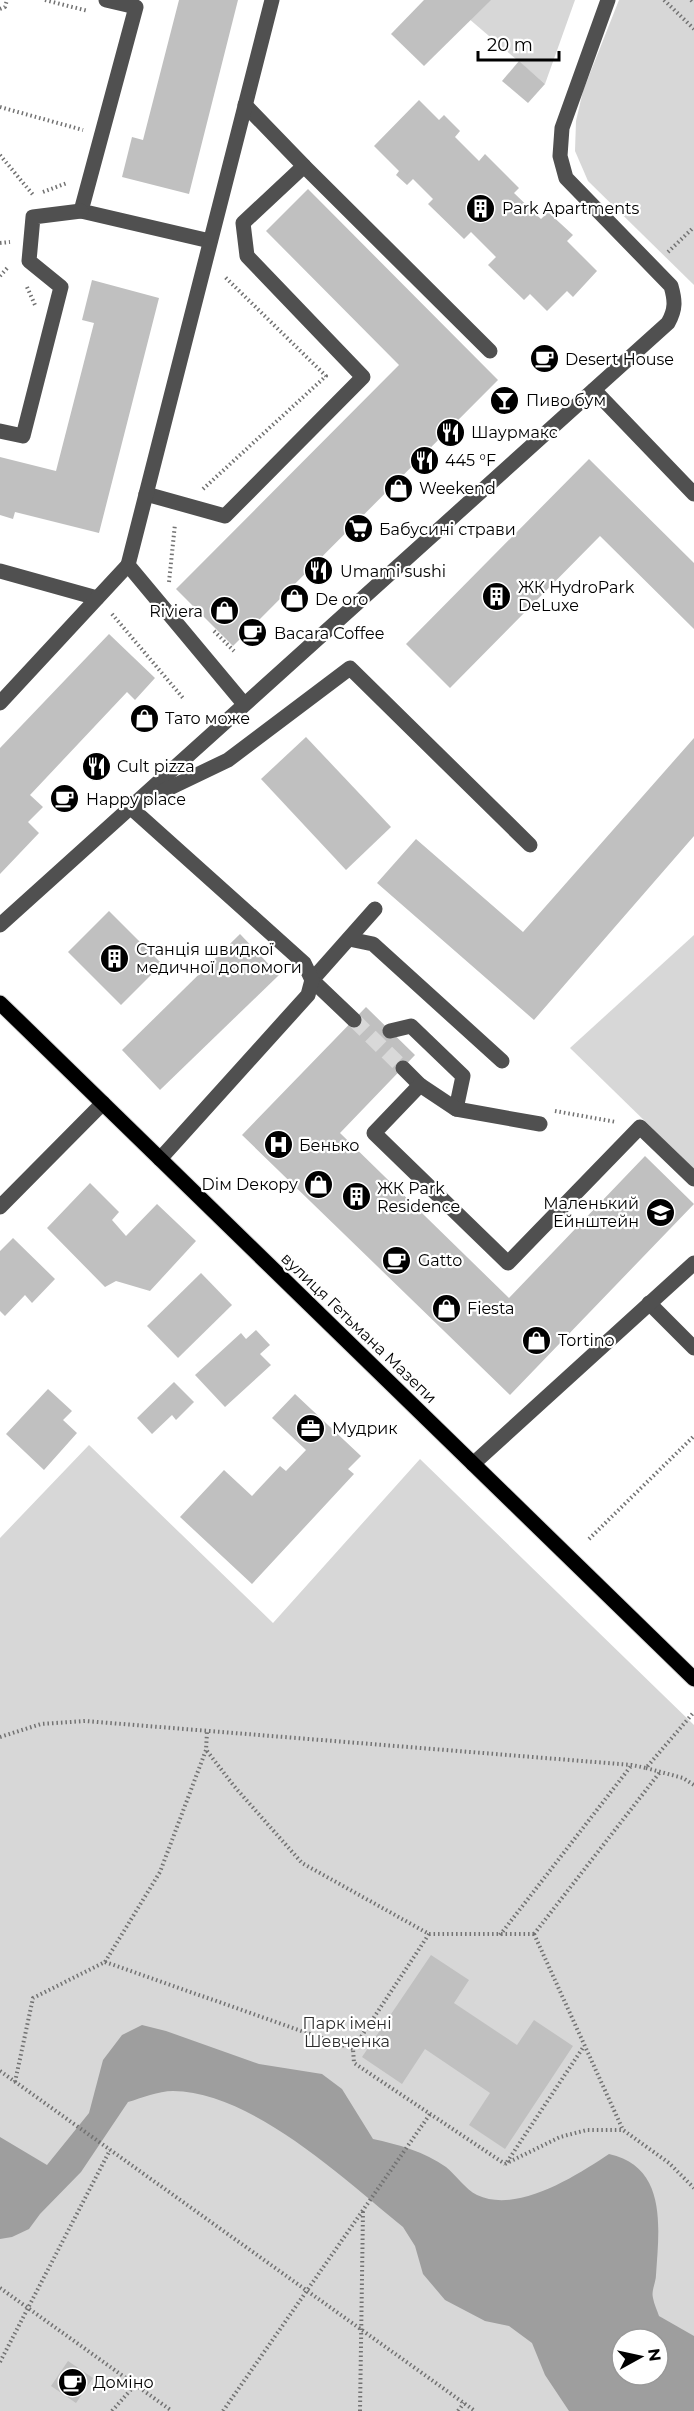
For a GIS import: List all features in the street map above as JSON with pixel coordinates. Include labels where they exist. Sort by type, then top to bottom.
[{"type":"main road","name":"вулиця Гетьмана Мазепи","points":[[0,1003],[694,1679]]},
{"type":"street","points":[[81,211],[136,7],[106,0]]},
{"type":"street","points":[[0,702],[128,565],[272,0]]},
{"type":"street","points":[[0,925],[668,322],[674,312],[675,299],[671,286],[566,178],[560,156],[562,128],[608,0]]},
{"type":"street","points":[[245,105],[490,351]]},
{"type":"street","points":[[146,494],[225,516],[363,377],[247,256],[243,223],[304,166]]},
{"type":"street","points":[[0,431],[23,436],[61,287],[29,261],[33,217],[81,211],[210,241]]},
{"type":"street","points":[[594,390],[694,494]]},
{"type":"street","points":[[128,565],[244,705]]},
{"type":"street","points":[[0,571],[97,598]]},
{"type":"street","points":[[130,807],[228,760],[351,668],[530,845]]},
{"type":"street","points":[[130,807],[303,963],[312,980],[354,1020]]},
{"type":"street","points":[[160,1159],[308,995],[312,980],[375,909]]},
{"type":"street","points":[[349,939],[373,944],[502,1061]]},
{"type":"street","points":[[390,1031],[411,1026],[463,1076],[456,1108]]},
{"type":"street","points":[[403,1068],[420,1085],[456,1108],[540,1124]]},
{"type":"street","points":[[420,1085],[374,1133],[508,1263],[640,1127],[694,1179]]},
{"type":"street","points":[[0,1207],[103,1103]]},
{"type":"street","points":[[473,1464],[694,1263]]},
{"type":"street","points":[[649,1303],[694,1348]]},
{"type":"path","points":[[0,9],[5,7],[7,0]]},
{"type":"path","points":[[664,0],[694,29]]},
{"type":"path","points":[[0,107],[102,135]]},
{"type":"path","points":[[0,155],[34,196]]},
{"type":"path","points":[[682,238],[694,227]]},
{"type":"path","points":[[203,489],[326,376],[223,275]]},
{"type":"path","points":[[168,585],[176,522]]},
{"type":"path","points":[[103,621],[111,613],[183,698]]},
{"type":"path","points":[[209,626],[234,651]]},
{"type":"path","points":[[589,1539],[694,1436]]},
{"type":"path","points":[[646,1768],[694,1712]]},
{"type":"path","points":[[0,1737],[41,1724],[85,1720],[207,1732],[632,1765],[683,1778],[694,1785]]},
{"type":"path","points":[[15,2082],[33,1998],[105,1962],[160,1872],[206,1750],[207,1732]]},
{"type":"path","points":[[206,1750],[234,1786],[302,1863],[429,1934],[534,1934]]},
{"type":"path","points":[[500,1935],[632,1765]]},
{"type":"path","points":[[534,1934],[660,1772]]},
{"type":"path","points":[[429,1934],[353,2049],[354,2062],[505,2164]]},
{"type":"path","points":[[534,1934],[623,2130],[669,2163],[694,2188]]},
{"type":"path","points":[[105,1962],[353,2049]]},
{"type":"path","points":[[505,2164],[585,2045]]},
{"type":"path","points":[[0,2072],[475,2411]]},
{"type":"path","points":[[223,2411],[430,2114]]},
{"type":"path","points":[[505,2164],[560,2137],[587,2130],[623,2130]]},
{"type":"path","points":[[0,2361],[110,2150]]},
{"type":"path","points":[[360,2411],[363,2210]]},
{"type":"path","points":[[0,2288],[172,2411]]},
{"type":"path","points":[[112,2411],[136,2384]]},
{"type":"path","points":[[458,2411],[464,2403]]},
{"type":"green space","points":[[447,0],[575,0],[545,84]]},
{"type":"green space","points":[[619,0],[694,0],[694,285],[588,181],[575,151],[576,121],[583,91]]},
{"type":"green space","points":[[694,935],[694,1169],[570,1048]]},
{"type":"green space","name":"Парк імені Шевченка","points":[[89,1445],[273,1623],[420,1459],[694,1725],[694,2411],[0,2411],[0,1538]]},
{"type":"shaded area","points":[[142,2025],[166,2031],[259,2064],[322,2074],[342,2089],[373,2139],[401,2146],[429,2157],[446,2167],[477,2195],[493,2200],[510,2200],[546,2190],[609,2154],[628,2161],[642,2172],[651,2186],[656,2202],[658,2239],[653,2295],[659,2316],[694,2336],[694,2411],[569,2411],[545,2375],[532,2343],[509,2326],[485,2321],[445,2300],[423,2274],[415,2246],[403,2227],[296,2141],[234,2106],[203,2095],[167,2091],[128,2102],[81,2172],[40,2214],[29,2229],[12,2237],[0,2239],[0,2137],[47,2165],[89,2113],[103,2060],[122,2035]]},
{"type":"building","points":[[179,0],[238,0],[189,194],[122,177],[132,137],[143,140]]},
{"type":"building","points":[[424,0],[491,0],[424,66],[391,34]]},
{"type":"building","points":[[519,61],[545,84],[528,103],[502,81]]},
{"type":"building","name":"Park Apartments","points":[[419,100],[439,120],[444,115],[460,131],[455,137],[479,161],[485,154],[519,188],[514,193],[541,219],[548,212],[573,235],[567,241],[597,271],[573,297],[567,291],[547,311],[530,294],[524,300],[488,265],[496,257],[471,232],[464,239],[428,204],[433,199],[413,179],[407,185],[396,175],[399,171],[374,146]]},
{"type":"building","points":[[308,189],[498,380],[233,646],[176,589],[399,365],[266,231]]},
{"type":"building","points":[[92,280],[159,298],[99,533],[15,512],[13,519],[0,515],[0,457],[56,471],[94,323],[82,320]]},
{"type":"building","name":"ЖК HydroPark DeLuxe","points":[[589,459],[694,563],[694,629],[600,536],[450,688],[406,644]]},
{"type":"building","points":[[109,634],[155,678],[135,700],[127,692],[30,795],[43,807],[28,822],[39,833],[0,874],[0,748]]},
{"type":"building","points":[[306,737],[391,827],[346,870],[261,779]]},
{"type":"building","points":[[694,738],[694,836],[534,1020],[377,883],[416,839],[523,932]]},
{"type":"building","name":"Станція швидкої медичної допомоги","points":[[109,911],[162,964],[121,1005],[68,952]]},
{"type":"building","points":[[240,934],[279,975],[160,1090],[122,1050]]},
{"type":"building","name":"ЖК Park Residence","points":[[366,1007],[415,1055],[340,1133],[509,1298],[645,1156],[694,1204],[510,1395],[242,1135]]},
{"type":"building","points":[[90,1183],[119,1212],[112,1220],[126,1236],[157,1204],[196,1241],[150,1291],[116,1281],[105,1287],[47,1228]]},
{"type":"building","points":[[13,1238],[55,1279],[32,1303],[25,1295],[5,1316],[0,1311],[0,1251]]},
{"type":"building","points":[[201,1273],[232,1305],[178,1358],[147,1326]]},
{"type":"building","points":[[256,1330],[270,1345],[260,1354],[271,1365],[225,1407],[195,1375],[241,1333],[246,1339]]},
{"type":"building","points":[[174,1382],[194,1402],[176,1420],[172,1415],[152,1434],[137,1418]]},
{"type":"building","points":[[48,1389],[72,1411],[63,1420],[77,1433],[44,1470],[6,1434]]},
{"type":"building","points":[[295,1394],[361,1456],[348,1469],[354,1474],[252,1584],[180,1517],[224,1470],[252,1496],[280,1466],[286,1471],[306,1450],[272,1418]]},
{"type":"building","points":[[431,1955],[469,1980],[454,2003],[517,2045],[534,2020],[573,2046],[505,2149],[469,2125],[490,2093],[425,2049],[402,2084],[362,2057]]},
{"type":"building","name":"Доміно","points":[[68,2361],[93,2378],[76,2403],[51,2386]]},
{"type":"tunnel","points":[[354,1020],[403,1068]]},
{"type":"place","name":"Park Apartments","points":[[481,208]]},
{"type":"place","name":"Desert House","points":[[544,359]]},
{"type":"place","name":"Пиво бум","points":[[505,400]]},
{"type":"place","name":"Шаурмакс","points":[[450,432]]},
{"type":"place","name":"445 °F","points":[[424,460]]},
{"type":"place","name":"Weekend","points":[[398,488]]},
{"type":"place","name":"Бабусині страви","points":[[358,529]]},
{"type":"place","name":"Umami sushi","points":[[319,571]]},
{"type":"place","name":"ЖК HydroPark DeLuxe","points":[[497,596]]},
{"type":"place","name":"De oro","points":[[294,599]]},
{"type":"place","name":"Riviera","points":[[224,611]]},
{"type":"place","name":"Bacara Coffee","points":[[253,633]]},
{"type":"place","name":"Тато може","points":[[144,718]]},
{"type":"place","name":"Cult pizza","points":[[96,766]]},
{"type":"place","name":"Happy place","points":[[65,799]]},
{"type":"place","name":"Станція швидкої медичної допомоги","points":[[115,958]]},
{"type":"place","name":"Бенько","points":[[278,1145]]},
{"type":"place","name":"Dім Dекору","points":[[319,1184]]},
{"type":"place","name":"ЖК Park Residence","points":[[356,1197]]},
{"type":"place","name":"Маленький Ейнштейн","points":[[660,1212]]},
{"type":"place","name":"Gatto","points":[[397,1260]]},
{"type":"place","name":"Fiesta","points":[[446,1308]]},
{"type":"place","name":"Tortino","points":[[537,1340]]},
{"type":"place","name":"Мудрик","points":[[311,1428]]},
{"type":"place","name":"Доміно","points":[[72,2382]]}]
